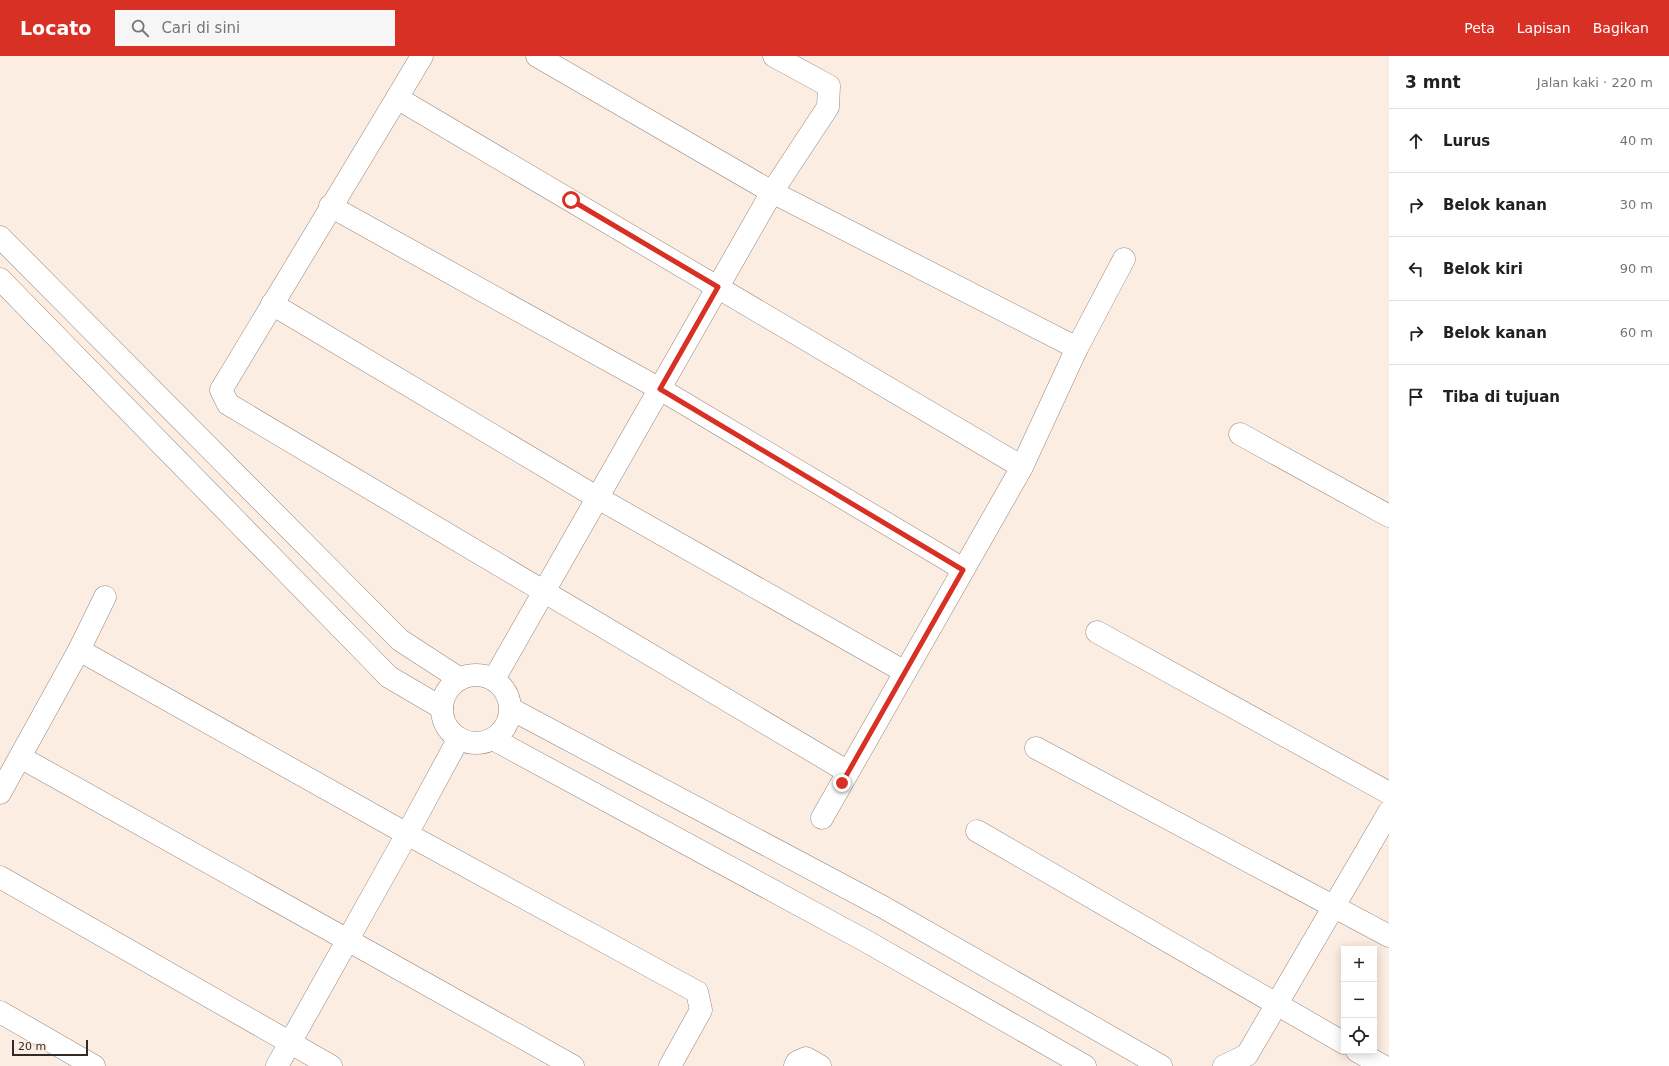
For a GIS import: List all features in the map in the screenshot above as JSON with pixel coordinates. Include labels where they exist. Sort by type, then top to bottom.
[{"type":"street","points":[[422,56],[330,206],[221,390],[228,404],[544,593],[848,772]]},
{"type":"street","points":[[537,56],[772,192],[1077,348]]},
{"type":"street","points":[[494,679],[772,192],[828,106],[830,97],[829,86],[774,56]]},
{"type":"street","points":[[397,98],[1022,467]]},
{"type":"street","points":[[330,206],[660,389],[963,570]]},
{"type":"street","points":[[0,237],[400,640],[460,679]]},
{"type":"street","points":[[822,818],[1022,467],[1077,348],[1124,259]]},
{"type":"street","points":[[0,279],[389,677],[442,708]]},
{"type":"street","points":[[272,304],[598,498],[905,672]]},
{"type":"street","points":[[1240,434],[1389,516]]},
{"type":"street","points":[[0,793],[80,650],[105,597]]},
{"type":"street","points":[[1098,632],[1389,793]]},
{"type":"street","points":[[80,650],[407,834],[697,992],[701,1010],[670,1066]]},
{"type":"street","points":[[471,675],[483,675],[494,679],[503,687],[509,698],[511,709],[508,721],[502,731],[493,739],[482,742],[470,742],[459,738],[450,730],[444,720],[442,708],[445,696],[451,686],[460,679],[471,675]]},
{"type":"street","points":[[511,709],[883,907],[1161,1066]]},
{"type":"street","points":[[277,1066],[459,738]]},
{"type":"street","points":[[493,739],[864,940],[1084,1066]]},
{"type":"street","points":[[1036,748],[1389,936]]},
{"type":"street","points":[[20,757],[573,1066]]},
{"type":"street","points":[[1224,1066],[1247,1060],[1276,1005],[1389,812]]},
{"type":"street","points":[[977,830],[1276,1005],[1341,1041]]},
{"type":"street","points":[[0,877],[330,1066]]},
{"type":"street","points":[[0,1012],[94,1066]]},
{"type":"street","points":[[1362,1054],[1383,1066]]},
{"type":"street","points":[[795,1066],[797,1062],[806,1058],[820,1066]]},
{"type":"route","points":[[571,200],[718,287],[660,389],[963,570],[842,783]]}]
